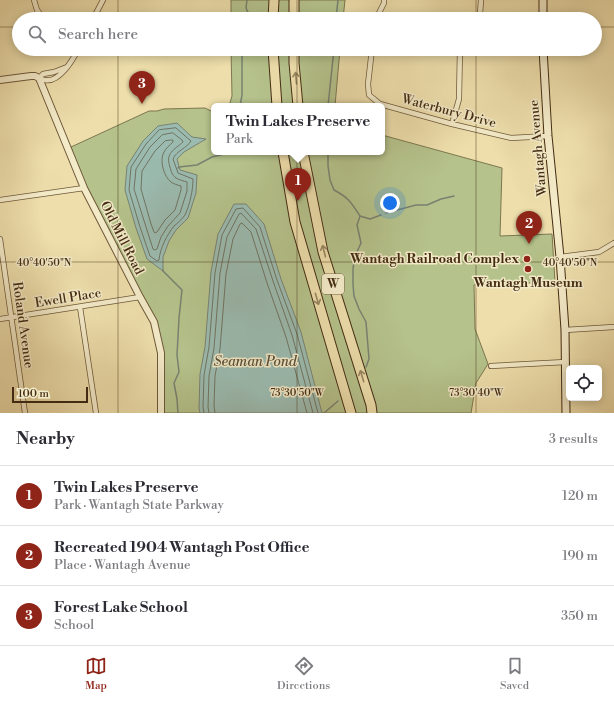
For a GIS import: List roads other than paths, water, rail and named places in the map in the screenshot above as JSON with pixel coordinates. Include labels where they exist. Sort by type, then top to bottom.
[{"type":"highway","points":[[273,12],[274,0]]},
{"type":"highway","points":[[294,0],[294,12]]},
{"type":"highway","points":[[273,56],[277,103]]},
{"type":"highway","points":[[294,56],[298,103]]},
{"type":"highway","name":"W","points":[[284,155],[295,222],[350,413]]},
{"type":"highway","name":"W","points":[[304,155],[323,252],[369,399],[372,413]]},
{"type":"main road","points":[[543,0],[543,12]]},
{"type":"main road","name":"Wantagh Avenue","points":[[543,56],[548,136],[560,257],[565,330],[566,413]]},
{"type":"street","points":[[34,0],[39,12]]},
{"type":"street","points":[[97,12],[103,0]]},
{"type":"street","points":[[380,12],[384,0]]},
{"type":"street","points":[[480,12],[481,0]]},
{"type":"street","points":[[0,80],[35,76],[45,81],[50,80],[60,74],[74,56]]},
{"type":"street","name":"Waterbury Drive","points":[[371,56],[368,84],[369,95],[379,103]]},
{"type":"street","points":[[452,124],[459,99],[460,56]]},
{"type":"street","points":[[39,78],[43,74],[67,67]]},
{"type":"street","name":"Old Mill Road","points":[[39,78],[84,188],[154,322],[161,352],[161,413]]},
{"type":"street","name":"Waterbury Drive","points":[[385,105],[452,124],[511,138],[548,136]]},
{"type":"street","points":[[0,200],[84,188]]},
{"type":"street","name":"Roland Avenue","points":[[0,239],[25,413]]},
{"type":"street","points":[[560,257],[599,252],[614,243]]},
{"type":"street","name":"Ewell Place","points":[[0,319],[140,297]]},
{"type":"street","points":[[80,307],[96,413]]},
{"type":"street","points":[[565,330],[614,327]]},
{"type":"street","points":[[491,366],[566,362]]},
{"type":"water","points":[[177,123],[192,137],[206,139],[184,152],[177,159],[180,170],[197,175],[196,193],[188,218],[176,230],[169,241],[163,257],[163,271],[147,259],[136,228],[125,190],[127,166],[143,141],[158,126]]},
{"type":"water","name":"Seaman Pond","points":[[234,204],[246,204],[264,224],[281,279],[301,332],[322,413],[200,413],[200,374],[205,347],[211,272],[218,234]]},
{"type":"waterway","points":[[247,0],[246,8],[248,12]]},
{"type":"waterway","points":[[337,12],[338,0]]},
{"type":"waterway","points":[[241,103],[242,95],[242,56]]},
{"type":"waterway","points":[[328,103],[333,56]]},
{"type":"waterway","points":[[178,168],[197,165],[212,157],[220,155]]},
{"type":"waterway","points":[[328,155],[330,180],[334,190],[343,195],[360,216],[357,225],[361,243],[356,254],[353,268],[353,284],[354,296],[366,322],[369,359],[366,367]]},
{"type":"waterway","points":[[386,213],[416,205],[427,205],[441,199],[454,196]]},
{"type":"waterway","points":[[360,216],[370,219],[381,215]]},
{"type":"waterway","points":[[163,270],[182,290],[177,355],[179,372],[174,383],[178,413]]},
{"type":"waterway","points":[[324,413],[338,401]]},
{"type":"place","name":"Forest Lake School","points":[[142,104]]},
{"type":"place","name":"Twin Lakes Preserve","points":[[298,201]]},
{"type":"place","name":"Recreated 1904 Wantagh Post Office","points":[[529,244]]},
{"type":"place","name":"Wantagh Railroad Complex","points":[[527,259]]},
{"type":"place","name":"Wantagh Museum","points":[[528,269]]}]
